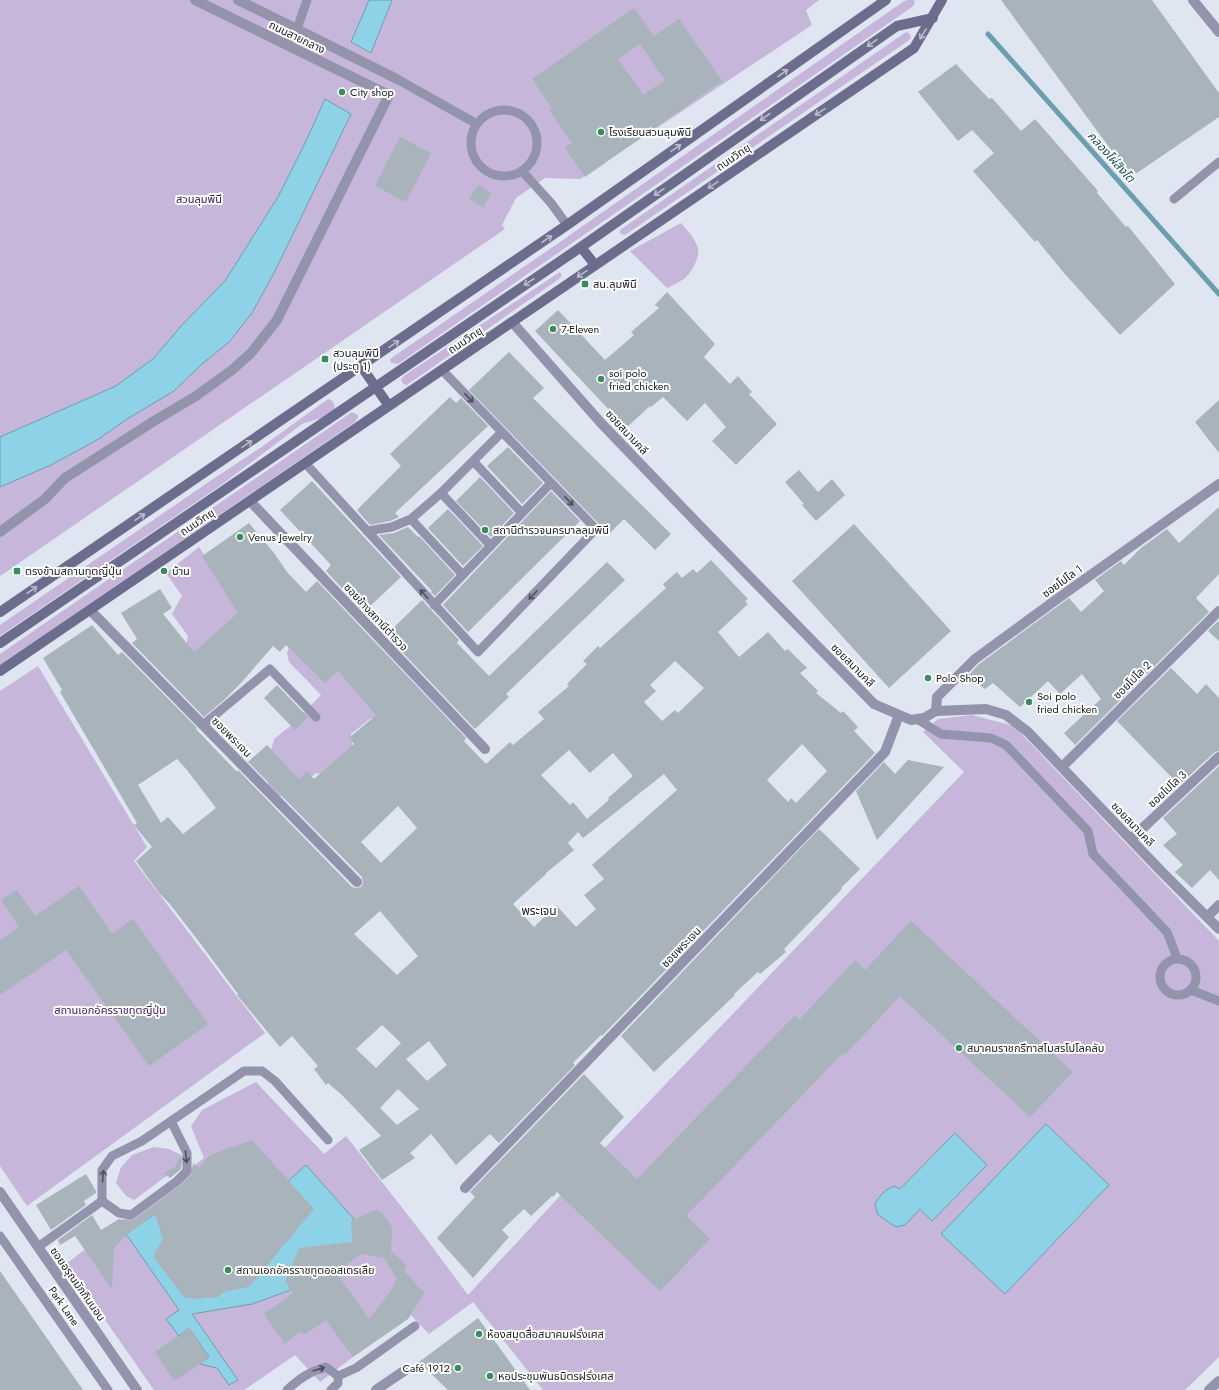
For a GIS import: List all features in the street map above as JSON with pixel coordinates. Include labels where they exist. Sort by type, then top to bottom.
[{"type":"main road","points":[[0,612],[567,225],[886,0]]},
{"type":"main road","name":"ถนนวิทยุ","points":[[0,671],[306,464],[914,48],[942,0]]},
{"type":"main road","name":"ถนนวิทยุ","points":[[0,643],[581,246],[897,26],[932,18]]},
{"type":"main road","points":[[581,246],[595,265]]},
{"type":"main road","points":[[361,366],[389,406]]},
{"type":"street","name":"ถนนสายกลาง","points":[[238,0],[397,79]]},
{"type":"street","points":[[1193,0],[1219,32]]},
{"type":"street","name":"ถนนสายกลาง","points":[[0,532],[45,499],[65,478],[196,396],[232,370],[251,353],[277,320],[389,95],[199,1]]},
{"type":"street","name":"ซอยสนามคลี","points":[[512,322],[606,428],[874,704],[911,720],[924,718],[936,711],[986,709],[1006,715],[1028,732],[1219,929]]},
{"type":"street","name":"ซอยโปโล 1","points":[[936,711],[937,696],[975,659],[1219,484]]},
{"type":"street","name":"ซอยข้างสถานีตำรวจ","points":[[250,501],[485,749]]},
{"type":"street","name":"ซอยพระเจน","points":[[90,610],[357,882]]},
{"type":"street","name":"ซอยโปโล 2","points":[[1062,767],[1219,611]]},
{"type":"street","name":"ซอยพระเจน","points":[[465,1188],[885,752],[899,715]]},
{"type":"street","name":"ซอยโปโล 3","points":[[1131,839],[1219,756]]},
{"type":"street","points":[[1207,917],[1219,905]]},
{"type":"street","name":"ซอยอรุณมักกินนอน","points":[[0,1192],[137,1390]]},
{"type":"street","points":[[376,1390],[407,1369]]},
{"type":"street","points":[[1209,1390],[1219,1381]]},
{"type":"lane","points":[[286,44],[297,29],[307,0]]},
{"type":"lane","points":[[397,79],[478,124]]},
{"type":"lane","points":[[502,110],[524,117],[531,124],[537,144],[536,154],[531,163],[522,171],[512,175],[500,176],[490,173],[480,166],[474,156],[471,146],[472,134],[478,124],[485,117],[502,110]]},
{"type":"lane","points":[[1174,199],[1219,162]]},
{"type":"lane","points":[[522,171],[551,203],[567,225]]},
{"type":"lane","points":[[306,464],[478,652],[596,529],[442,370]]},
{"type":"lane","points":[[367,531],[392,527],[412,519],[441,493],[502,432]]},
{"type":"lane","points":[[473,461],[522,513]]},
{"type":"lane","points":[[434,605],[551,482]]},
{"type":"lane","points":[[441,493],[490,546]]},
{"type":"lane","points":[[412,519],[463,575]]},
{"type":"lane","points":[[203,725],[270,669],[316,717]]},
{"type":"lane","points":[[917,719],[941,734],[991,738],[1006,745],[1088,831],[1093,854],[1167,932],[1177,958]]},
{"type":"lane","points":[[1177,958],[1184,959],[1189,962],[1196,972],[1194,985],[1191,990],[1180,995],[1169,993],[1161,985],[1159,979],[1162,967],[1166,962],[1177,958]]},
{"type":"lane","points":[[1191,990],[1219,1001]]},
{"type":"lane","points":[[102,1201],[102,1170],[112,1156],[142,1141],[244,1071],[262,1071],[275,1081],[328,1140]]},
{"type":"lane","points":[[102,1201],[119,1213],[131,1214],[177,1181],[187,1171],[187,1154],[171,1121]]},
{"type":"lane","points":[[38,1247],[102,1201]]},
{"type":"lane","name":"Park Lane","points":[[0,1236],[108,1390]]},
{"type":"lane","points":[[338,1376],[356,1368],[415,1326]]},
{"type":"lane","points":[[287,1390],[313,1371],[326,1367],[338,1376]]},
{"type":"lane","points":[[331,1390],[338,1384],[338,1376]]},
{"type":"green space","name":"สวนลุมพินี","points":[[0,0],[819,0],[806,10],[812,25],[580,179],[545,178],[516,198],[502,225],[505,229],[0,576]]},
{"type":"green space","points":[[914,0],[915,3],[912,7],[398,364],[391,363],[390,359],[904,1]]},
{"type":"green space","points":[[906,32],[910,34],[911,38],[908,41],[628,233],[624,235],[620,233],[620,230]]},
{"type":"green space","points":[[681,223],[695,242],[698,249],[698,257],[692,269],[684,279],[667,288],[630,251]]},
{"type":"green space","points":[[560,272],[562,275],[559,279],[407,385],[403,384],[401,379],[405,375]]},
{"type":"green space","points":[[328,399],[334,403],[335,410],[324,417],[302,424],[221,485],[0,636],[0,625],[260,448]]},
{"type":"green space","points":[[352,412],[358,415],[355,422],[0,665],[0,654]]},
{"type":"green space","points":[[199,547],[239,605],[246,626],[199,677],[184,654],[188,636],[172,614],[182,596],[166,573]]},
{"type":"green space","points":[[290,645],[347,650],[385,731],[371,718],[351,734],[353,750],[327,776],[316,773],[295,791],[278,797],[268,785],[267,765],[274,739],[294,723],[321,695],[289,662],[287,653]]},
{"type":"green space","name":"สถานเอกอัครราชทูตญี่ปุ่น","points":[[38,666],[147,847],[134,861],[265,1033],[27,1206],[0,1166],[0,691]]},
{"type":"green space","name":"สมาคมราชกรีฑาสโมสรโปโลคลับ","points":[[972,715],[1014,726],[1219,941],[1219,1357],[1185,1390],[543,1390],[473,1302],[429,1334],[410,1314],[320,1382],[295,1355],[244,1390],[154,1390],[66,1264],[204,1158],[191,1126],[202,1110],[256,1082],[324,1154],[346,1136],[468,1295],[597,1156],[964,772],[923,732],[938,719]]},
{"type":"green space","points":[[154,1147],[169,1149],[183,1156],[182,1165],[177,1172],[165,1177],[134,1200],[126,1196],[116,1183],[121,1167],[132,1155]]},
{"type":"water","points":[[369,0],[392,0],[371,53],[351,42]]},
{"type":"water","points":[[325,99],[351,114],[276,269],[252,313],[229,342],[202,364],[174,391],[127,419],[97,440],[51,465],[0,487],[0,437],[116,386],[154,358],[182,325],[225,281],[278,197]]},
{"type":"water","points":[[1046,1124],[1109,1185],[1005,1294],[941,1234]]},
{"type":"water","points":[[955,1133],[987,1165],[932,1221],[920,1209],[905,1225],[896,1227],[878,1215],[875,1204],[881,1195],[894,1186],[900,1189]]},
{"type":"water","points":[[306,1165],[353,1218],[356,1247],[288,1291],[252,1304],[192,1314],[238,1380],[229,1385],[217,1368],[200,1364],[209,1357],[189,1328],[179,1336],[166,1319],[179,1310],[126,1234],[179,1197],[285,1184]]},
{"type":"building","points":[[1001,0],[1152,0],[1219,93],[1219,117],[1131,177]]},
{"type":"building","name":"โรงเรียนสวนลุมพินี","points":[[634,8],[654,36],[679,19],[722,81],[585,177],[565,148],[572,143],[549,110],[552,108],[532,79]],"holes":[[[640,44],[665,80],[643,95],[618,59]]]},
{"type":"building","points":[[956,64],[989,99],[992,98],[1021,131],[1035,119],[1098,191],[1097,193],[1126,227],[1128,226],[1175,284],[1120,335],[1064,273],[1037,240],[1035,242],[973,171],[994,153],[972,130],[958,141],[918,92]]},
{"type":"building","points":[[400,137],[431,153],[406,202],[375,186]]},
{"type":"building","points":[[478,185],[491,193],[483,207],[469,199]]},
{"type":"building","points":[[667,292],[715,344],[704,357],[730,384],[738,376],[752,392],[749,394],[777,424],[736,465],[712,441],[726,427],[705,403],[687,421],[663,397],[651,407],[650,406],[626,428],[535,331],[558,310],[605,360],[634,335],[631,332],[659,308],[655,305]]},
{"type":"building","points":[[509,352],[544,388],[533,398],[671,534],[655,550],[624,519],[608,535],[469,390]]},
{"type":"building","points":[[450,397],[456,403],[461,398],[488,426],[395,513],[399,517],[390,521],[370,525],[357,510],[401,466],[390,454]]},
{"type":"building","points":[[1219,400],[1219,453],[1195,422]]},
{"type":"building","points":[[508,447],[543,483],[522,504],[487,466]]},
{"type":"building","points":[[799,470],[818,492],[832,479],[845,495],[816,521],[785,482]]},
{"type":"building","points":[[480,477],[514,513],[491,537],[456,501]]},
{"type":"building","points":[[312,481],[401,577],[364,612],[326,571],[331,565],[280,510]]},
{"type":"building","points":[[551,491],[580,521],[468,632],[443,605]]},
{"type":"building","points":[[1219,507],[1219,574],[1196,598],[1209,612],[1075,745],[1064,733],[1101,699],[1082,674],[1060,694],[1048,681],[1020,707],[993,683],[985,689],[967,677],[979,664],[1069,598],[1081,612],[1104,591],[1095,580],[1121,561],[1124,565],[1141,548],[1167,529],[1179,543]]},
{"type":"building","points":[[448,509],[483,546],[463,566],[428,528]]},
{"type":"building","points":[[249,523],[274,553],[287,572],[306,592],[317,581],[466,738],[464,741],[486,764],[510,742],[513,745],[544,719],[538,712],[569,686],[567,684],[587,664],[583,661],[598,646],[600,648],[666,588],[663,584],[677,572],[682,578],[693,569],[697,573],[711,560],[748,599],[745,601],[748,604],[718,632],[739,657],[768,632],[785,651],[788,649],[807,668],[800,673],[818,691],[816,693],[841,713],[843,711],[858,727],[854,731],[875,753],[602,1036],[601,1035],[573,1063],[575,1065],[499,1143],[490,1134],[456,1165],[431,1134],[410,1153],[415,1158],[382,1180],[359,1150],[381,1136],[342,1095],[328,1083],[326,1085],[314,1069],[318,1066],[292,1036],[280,1047],[237,995],[238,994],[200,943],[169,903],[159,893],[136,861],[152,847],[134,825],[137,823],[60,692],[62,690],[43,658],[92,625],[118,655],[122,652],[197,728],[196,729],[237,772],[238,770],[352,887],[361,887],[363,883],[362,877],[248,762],[267,745],[299,779],[307,771],[314,779],[354,744],[349,738],[376,715],[338,671],[325,683],[286,645],[280,652],[273,646],[241,683],[204,717],[132,643],[137,639],[121,613],[160,589],[172,608],[163,614],[194,652],[238,613],[202,556]],"holes":[[[675,661],[704,688],[678,713],[675,710],[662,721],[644,702],[656,691],[650,685]],[[802,744],[827,771],[796,803],[791,798],[788,802],[767,780]],[[569,750],[590,773],[613,753],[633,776],[587,819],[573,802],[570,805],[541,775]],[[177,759],[216,808],[183,834],[168,817],[161,823],[138,785]],[[664,774],[677,790],[592,865],[604,879],[584,895],[596,909],[576,927],[556,905],[534,927],[513,904],[546,873],[574,850],[568,843],[578,832],[583,838]],[[398,806],[417,828],[381,863],[361,842]],[[380,911],[418,956],[397,975],[354,934]],[[382,1025],[401,1043],[376,1068],[356,1049]],[[429,1041],[447,1065],[427,1081],[406,1059]],[[398,1089],[419,1109],[397,1125],[380,1108]]]},
{"type":"building","points":[[854,524],[951,631],[889,688],[792,581]]},
{"type":"building","points":[[408,527],[418,537],[419,536],[455,575],[435,596],[379,535],[394,533]]},
{"type":"building","points":[[607,562],[625,580],[506,694],[509,697],[475,729],[386,635],[422,600],[459,640],[457,643],[489,676]]},
{"type":"building","points":[[1218,621],[1219,623],[1219,641],[1208,631]]},
{"type":"building","points":[[1171,668],[1197,694],[1206,684],[1219,698],[1219,751],[1215,752],[1179,785],[1117,721]]},
{"type":"building","points":[[277,685],[308,717],[295,730],[264,698]]},
{"type":"building","points":[[908,760],[944,767],[877,840],[856,791],[884,762],[895,774]]},
{"type":"building","points":[[1219,766],[1219,880],[1210,870],[1192,888],[1175,872],[1183,865],[1163,845],[1177,834],[1163,818]]},
{"type":"building","points":[[819,829],[860,869],[784,949],[786,952],[760,974],[758,972],[654,1072],[621,1036]]},
{"type":"building","points":[[79,886],[112,934],[133,919],[208,1024],[149,1066],[66,950],[0,995],[0,940],[19,927],[1,900],[17,890],[35,916]]},
{"type":"building","points":[[911,921],[1073,1072],[1030,1117],[900,996],[845,1055],[843,1053],[686,1216],[710,1239],[660,1291],[557,1192],[531,1216],[524,1209],[502,1230],[509,1237],[473,1278],[437,1238],[475,1197],[470,1192],[584,1074],[624,1117],[600,1143],[637,1179],[795,1015],[799,1020],[855,960],[865,970]]},
{"type":"building","points":[[252,1140],[314,1209],[250,1286],[224,1292],[218,1297],[194,1299],[184,1297],[155,1259],[154,1254],[163,1239],[155,1214],[125,1236],[114,1248],[112,1289],[75,1236],[60,1245],[58,1240],[92,1215],[101,1230],[119,1219],[130,1221],[134,1220],[181,1185],[192,1174],[193,1163],[199,1168],[210,1155]]},
{"type":"building","points":[[181,1156],[181,1169],[170,1178],[164,1173],[175,1167]]},
{"type":"building","points":[[86,1174],[96,1193],[84,1201],[86,1205],[51,1230],[36,1205]]},
{"type":"building","points":[[377,1209],[382,1213],[392,1227],[391,1251],[407,1266],[404,1271],[424,1293],[408,1319],[353,1357],[326,1320],[306,1334],[299,1332],[285,1344],[264,1314],[293,1293],[285,1281],[299,1248],[352,1242],[351,1221]],"holes":[[[361,1254],[384,1258],[397,1279],[392,1289],[369,1319],[336,1272]]]},
{"type":"building","points":[[0,1271],[83,1390],[0,1390]]},
{"type":"building","points":[[478,1318],[530,1390],[448,1390],[419,1362]]},
{"type":"building","points":[[189,1327],[209,1358],[174,1381],[155,1352],[179,1336]]},
{"type":"waterway","name":"คลองไผ่สิงโต","points":[[988,34],[1219,294]]},
{"type":"place","name":"City shop","points":[[342,92]]},
{"type":"place","name":"โรงเรียนสวนลุมพินี","points":[[601,132]]},
{"type":"place","name":"สน.ลุมพินี","points":[[585,284]]},
{"type":"place","name":"7-Eleven","points":[[553,329]]},
{"type":"place","name":"สวนลุมพินี (ประตู 1)","points":[[325,359]]},
{"type":"place","name":"soi polo fried chicken","points":[[601,379]]},
{"type":"place","name":"สถานีตำรวจนครบาลลุมพินี","points":[[485,530]]},
{"type":"place","name":"Venus Jewelry","points":[[240,537]]},
{"type":"place","name":"ตรงข้ามสถานทูตญี่ปุ่น","points":[[17,571]]},
{"type":"place","name":"บ้าน","points":[[164,571]]},
{"type":"place","name":"Polo Shop","points":[[928,678]]},
{"type":"place","name":"Soi polo fried chicken","points":[[1029,702]]},
{"type":"place","name":"สมาคมราชกรีฑาสโมสรโปโลคลับ","points":[[959,1048]]},
{"type":"place","name":"สถานเอกอัครราชทูตออสเตรเลีย","points":[[228,1270]]},
{"type":"place","name":"ห้องสมุดสื่อสมาคมฝรั่งเศส","points":[[479,1334]]},
{"type":"place","name":"Café 1912","points":[[458,1368]]},
{"type":"place","name":"หอประชุมพันธมิตรฝรั่งเศส","points":[[490,1376]]},
{"type":"district","name":"พระเจน","points":[[539,911]]}]
